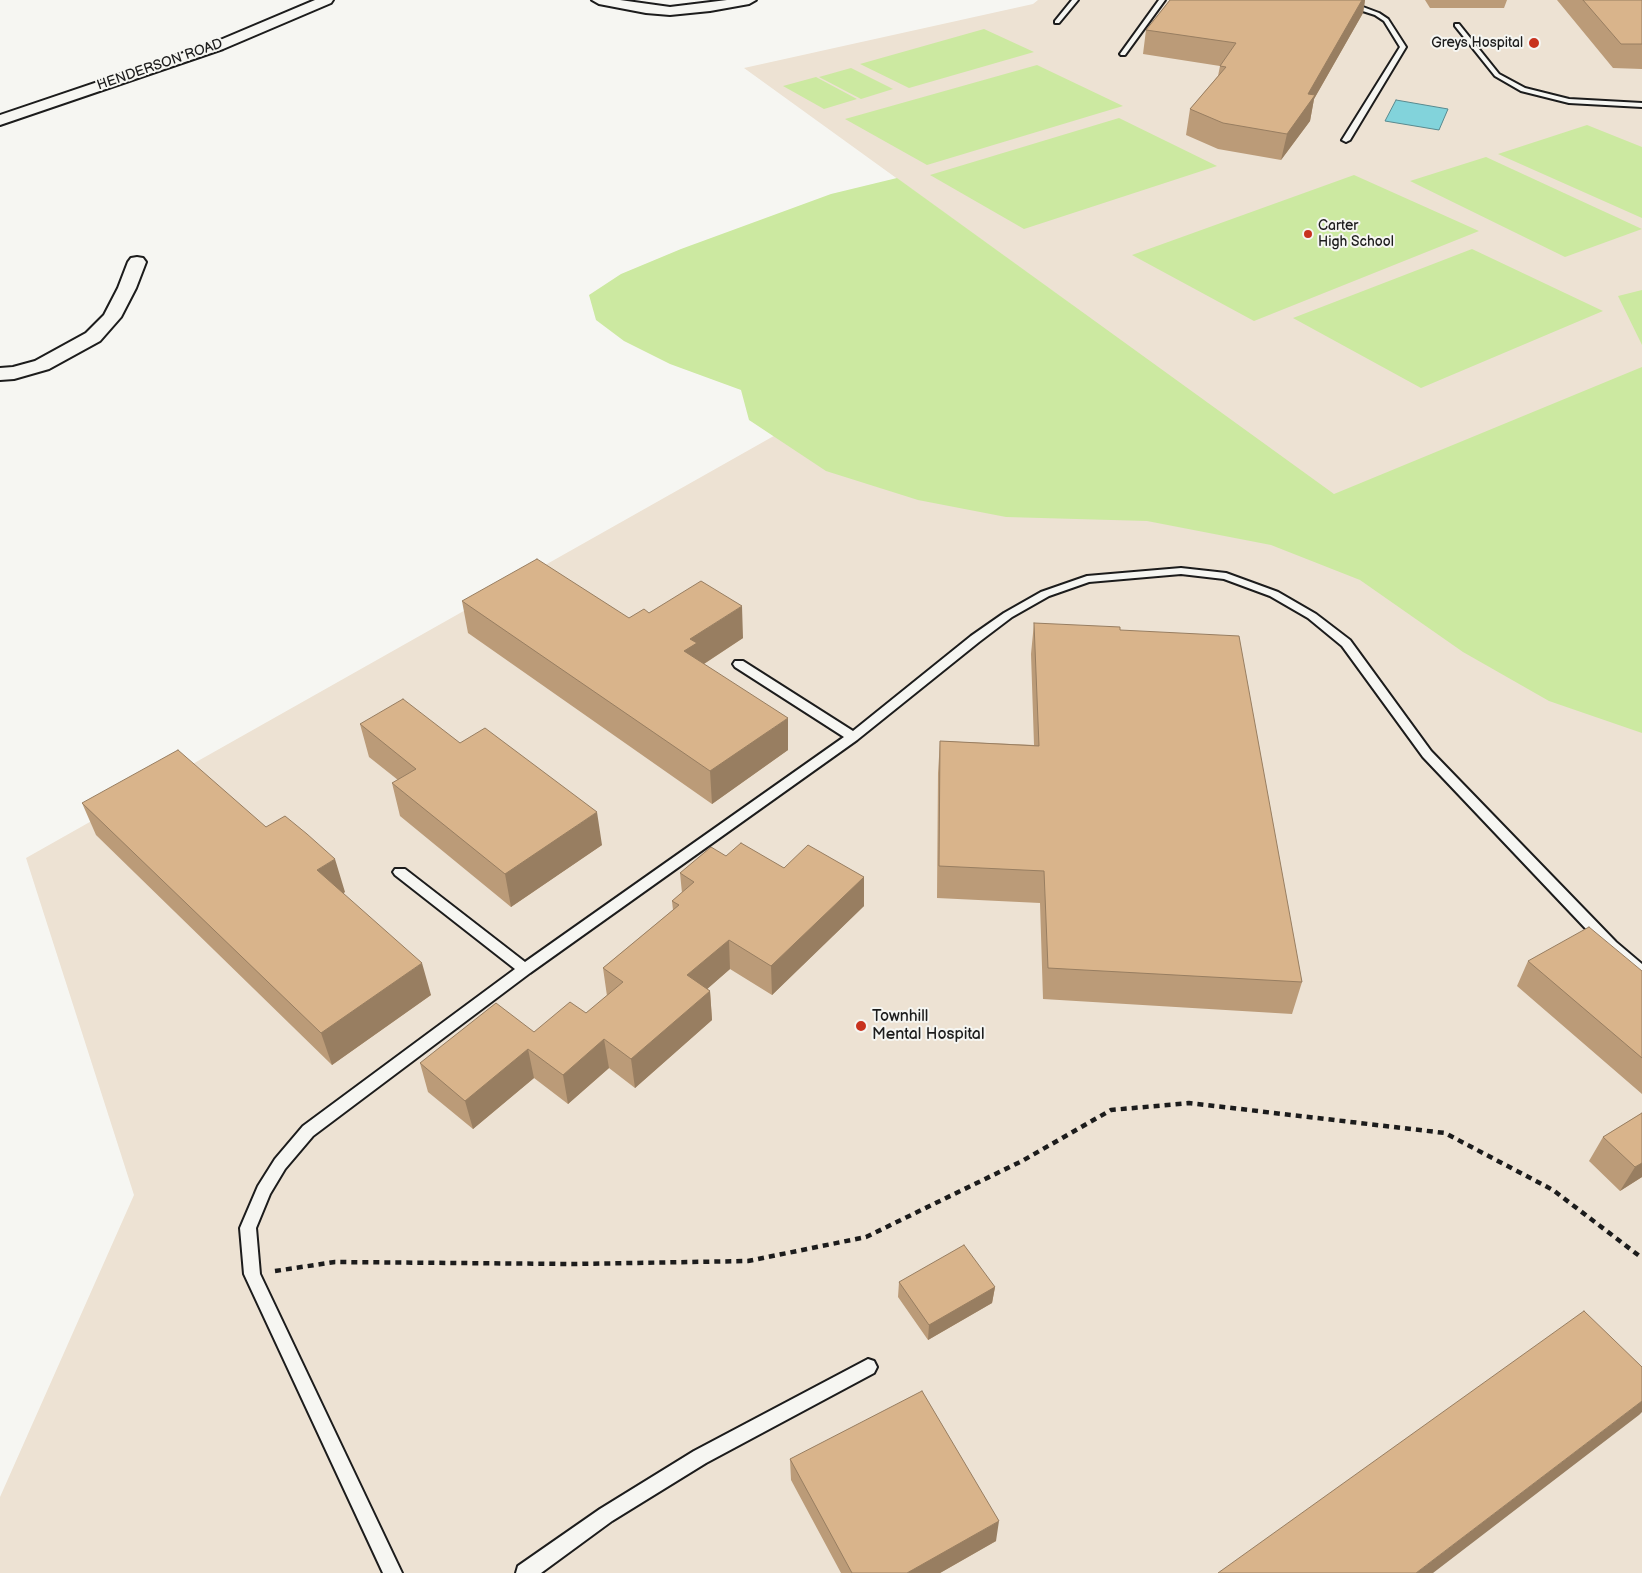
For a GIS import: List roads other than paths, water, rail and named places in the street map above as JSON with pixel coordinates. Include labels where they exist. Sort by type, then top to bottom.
[{"type":"street","points":[[599,0],[646,9],[670,11],[710,8],[749,0]]},
{"type":"street","name":"HENDERSON ROAD","points":[[0,120],[218,46],[322,1]]},
{"type":"street","points":[[0,374],[20,372],[42,364],[94,337],[112,317],[127,288],[137,262]]},
{"type":"lane","points":[[1057,22],[1075,0]]},
{"type":"lane","points":[[1123,54],[1162,0]]},
{"type":"lane","points":[[1332,0],[1377,14],[1386,20],[1403,47],[1346,140]]},
{"type":"lane","points":[[1457,25],[1497,75],[1523,90],[1569,101],[1642,105]]},
{"type":"lane","points":[[393,1573],[252,1274],[248,1228],[264,1191],[280,1164],[308,1131],[525,969],[853,737],[975,639],[1008,615],[1045,594],[1086,579],[1136,573],[1181,571],[1226,576],[1274,594],[1312,616],[1346,643],[1427,754],[1611,946],[1642,972]]},
{"type":"lane","points":[[739,664],[853,737]]},
{"type":"lane","points":[[400,872],[525,969]]},
{"type":"lane","points":[[525,1573],[606,1515],[700,1457],[868,1367]]},
{"type":"water","points":[[1396,100],[1448,109],[1439,130],[1385,121]]},
{"type":"place","name":"Greys Hospital","points":[[1534,43]]},
{"type":"place","name":"Carter High School","points":[[1308,234]]},
{"type":"place","name":"Townhill Mental Hospital","points":[[861,1026]]}]
